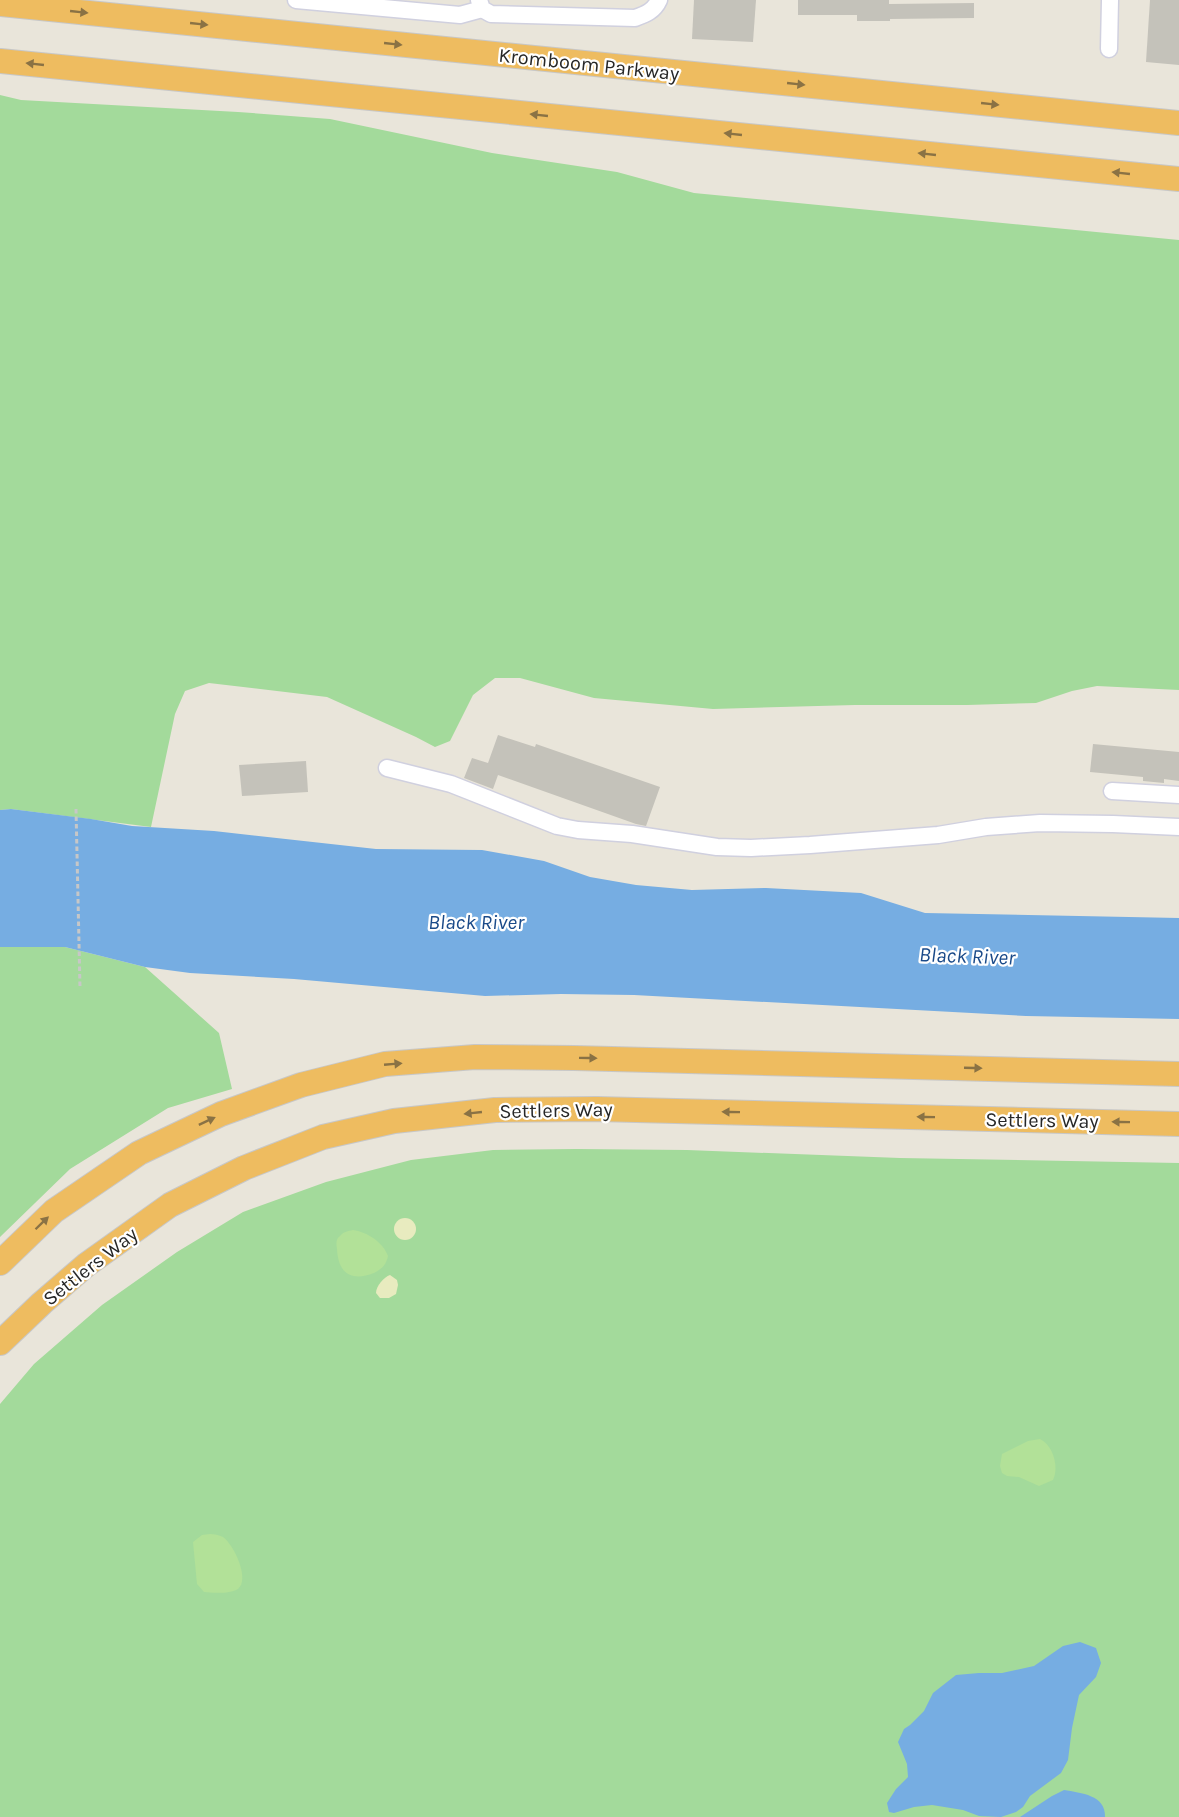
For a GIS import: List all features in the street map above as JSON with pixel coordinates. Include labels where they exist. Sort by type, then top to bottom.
[{"type":"highway","name":"Kromboom Parkway","points":[[0,4],[1179,123]]},
{"type":"highway","points":[[0,61],[1179,179]]},
{"type":"highway","points":[[0,1263],[54,1211],[140,1153],[221,1114],[301,1084],[385,1064],[475,1057],[574,1058],[1179,1074]]},
{"type":"highway","name":"Settlers Way","points":[[0,1343],[86,1265],[170,1205],[244,1168],[323,1137],[394,1121],[495,1110],[597,1109],[1179,1124]]},
{"type":"lane","points":[[296,0],[460,15],[480,4],[491,14],[635,18],[647,14],[659,0]]},
{"type":"lane","points":[[1109,49],[1110,0]]},
{"type":"lane","points":[[387,768],[451,784],[556,826],[632,834],[717,847],[810,845],[938,835],[986,827],[1040,823],[1179,827]]},
{"type":"lane","points":[[1112,790],[1179,795]]},
{"type":"path","points":[[76,809],[80,988]]},
{"type":"green space","points":[[0,95],[21,100],[330,119],[492,153],[617,172],[694,193],[1179,240],[1179,690],[1097,686],[1072,691],[1036,703],[713,709],[594,698],[520,678],[495,678],[473,695],[450,741],[435,747],[327,697],[209,683],[185,691],[175,714],[151,827],[11,809],[0,810]]},
{"type":"green space","points":[[0,947],[65,947],[145,967],[219,1033],[232,1089],[168,1108],[70,1169],[0,1237]]},
{"type":"green space","points":[[576,1149],[1179,1163],[1179,1817],[0,1817],[0,1404],[34,1364],[102,1305],[177,1252],[243,1212],[326,1182],[411,1160],[493,1150]]},
{"type":"green space","points":[[353,1230],[374,1238],[386,1251],[388,1256],[386,1262],[374,1273],[366,1276],[352,1276],[343,1270],[340,1264],[337,1240],[347,1231]]},
{"type":"green space","points":[[1040,1439],[1049,1447],[1054,1458],[1053,1480],[1039,1486],[1019,1477],[1002,1473],[1000,1466],[1002,1454],[1028,1441]]},
{"type":"green space","points":[[202,1535],[223,1537],[236,1554],[242,1578],[241,1584],[235,1591],[204,1592],[197,1584],[193,1542]]},
{"type":"sand","points":[[405,1218],[413,1221],[416,1229],[413,1237],[405,1240],[397,1237],[394,1229],[397,1221]]},
{"type":"sand","points":[[390,1275],[397,1280],[396,1294],[389,1298],[380,1298],[376,1293],[377,1288]]},
{"type":"water","name":"Black River","points":[[11,809],[132,826],[214,831],[376,849],[482,850],[544,861],[590,877],[636,885],[692,890],[766,888],[861,893],[925,913],[1179,918],[1179,1019],[1026,1016],[634,995],[485,996],[294,979],[190,973],[145,967],[65,947],[0,947],[0,810]]},
{"type":"water","points":[[1080,1642],[1096,1648],[1101,1663],[1096,1677],[1079,1695],[1068,1760],[1061,1773],[1030,1796],[1023,1807],[1001,1817],[979,1816],[963,1810],[932,1805],[889,1812],[887,1803],[908,1777],[907,1764],[898,1742],[904,1729],[924,1711],[933,1693],[956,1675],[1002,1673],[1034,1666],[1063,1646]]},
{"type":"water","points":[[1064,1790],[1091,1796],[1101,1804],[1105,1817],[1020,1817],[1052,1796]]},
{"type":"building","points":[[694,0],[756,0],[753,42],[692,39]]},
{"type":"building","points":[[798,0],[889,0],[889,4],[974,3],[974,18],[857,21],[857,15],[798,15]]},
{"type":"building","points":[[1150,0],[1179,0],[1179,65],[1146,62]]},
{"type":"building","points":[[498,735],[535,747],[536,744],[660,787],[646,826],[498,775],[493,789],[464,778],[472,758],[488,763]]},
{"type":"building","points":[[1093,744],[1179,752],[1179,781],[1164,779],[1164,783],[1143,781],[1143,777],[1090,772]]},
{"type":"building","points":[[306,761],[308,792],[242,796],[239,765]]}]
